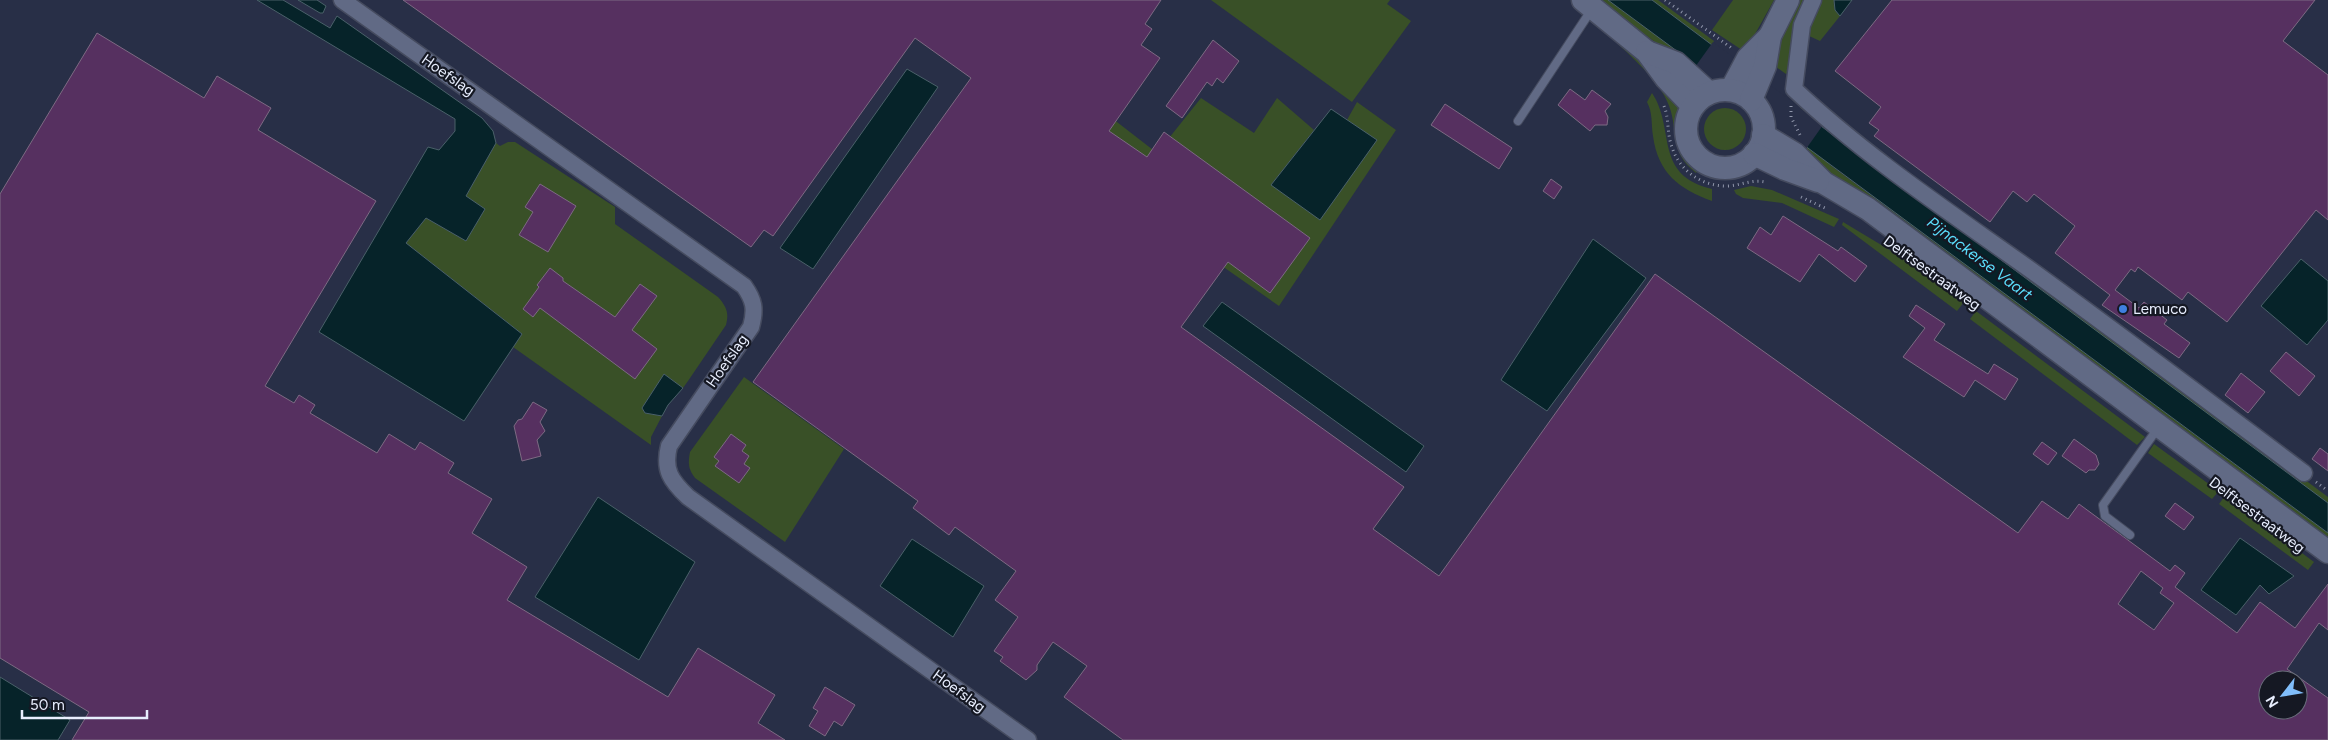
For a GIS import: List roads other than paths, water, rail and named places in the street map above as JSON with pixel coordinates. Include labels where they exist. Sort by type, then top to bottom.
[{"type":"street","name":"Hoefslag","points":[[342,0],[744,286],[753,299],[755,313],[751,327],[669,446],[666,459],[669,475],[688,497],[1028,740]]},
{"type":"street","points":[[1588,4],[1647,52],[1666,78],[1721,96],[1760,136],[1740,165],[1732,167],[1713,166],[1703,162],[1690,146],[1686,136],[1688,115],[1721,96],[1751,66],[1765,66],[1770,36],[1788,0]]},
{"type":"street","points":[[1814,0],[1802,25],[1793,94],[2304,472]]},
{"type":"street","name":"Delftsestraatweg","points":[[1760,136],[1795,154],[1824,183],[1868,210],[2328,552]]},
{"type":"lane","points":[[1518,121],[1588,4]]},
{"type":"lane","points":[[2130,535],[2105,516],[2103,505],[2159,426]]},
{"type":"water","points":[[257,0],[283,0],[330,28],[337,16],[482,118],[493,131],[496,143],[466,196],[485,209],[466,241],[426,218],[406,243],[522,334],[464,421],[319,332],[428,147],[439,150],[455,131],[455,119]]},
{"type":"water","points":[[298,0],[317,0],[326,6],[323,13],[320,13]]},
{"type":"water","name":"Pijnackerse Vaart","points":[[1608,0],[1652,0],[2328,503],[2328,533]]},
{"type":"water","points":[[1834,0],[1852,0],[1840,16],[1835,10]]},
{"type":"water","points":[[907,69],[938,87],[813,269],[780,248]]},
{"type":"water","points":[[1331,109],[1377,140],[1320,220],[1271,185]]},
{"type":"water","points":[[1593,239],[1646,278],[1547,411],[1501,380]]},
{"type":"water","points":[[2301,259],[2328,281],[2328,320],[2307,345],[2261,306]]},
{"type":"water","points":[[1222,302],[1424,446],[1406,472],[1203,326]]},
{"type":"water","points":[[664,374],[683,388],[668,405],[662,416],[645,413],[642,408]]},
{"type":"water","points":[[598,497],[695,562],[639,660],[535,597]]},
{"type":"water","points":[[2240,538],[2294,576],[2269,594],[2260,585],[2236,615],[2201,590]]},
{"type":"water","points":[[912,539],[984,586],[953,637],[880,586]]},
{"type":"water","points":[[0,677],[70,720],[58,740],[0,740]]},
{"type":"place","name":"Lemuco","points":[[2123,309]]}]
